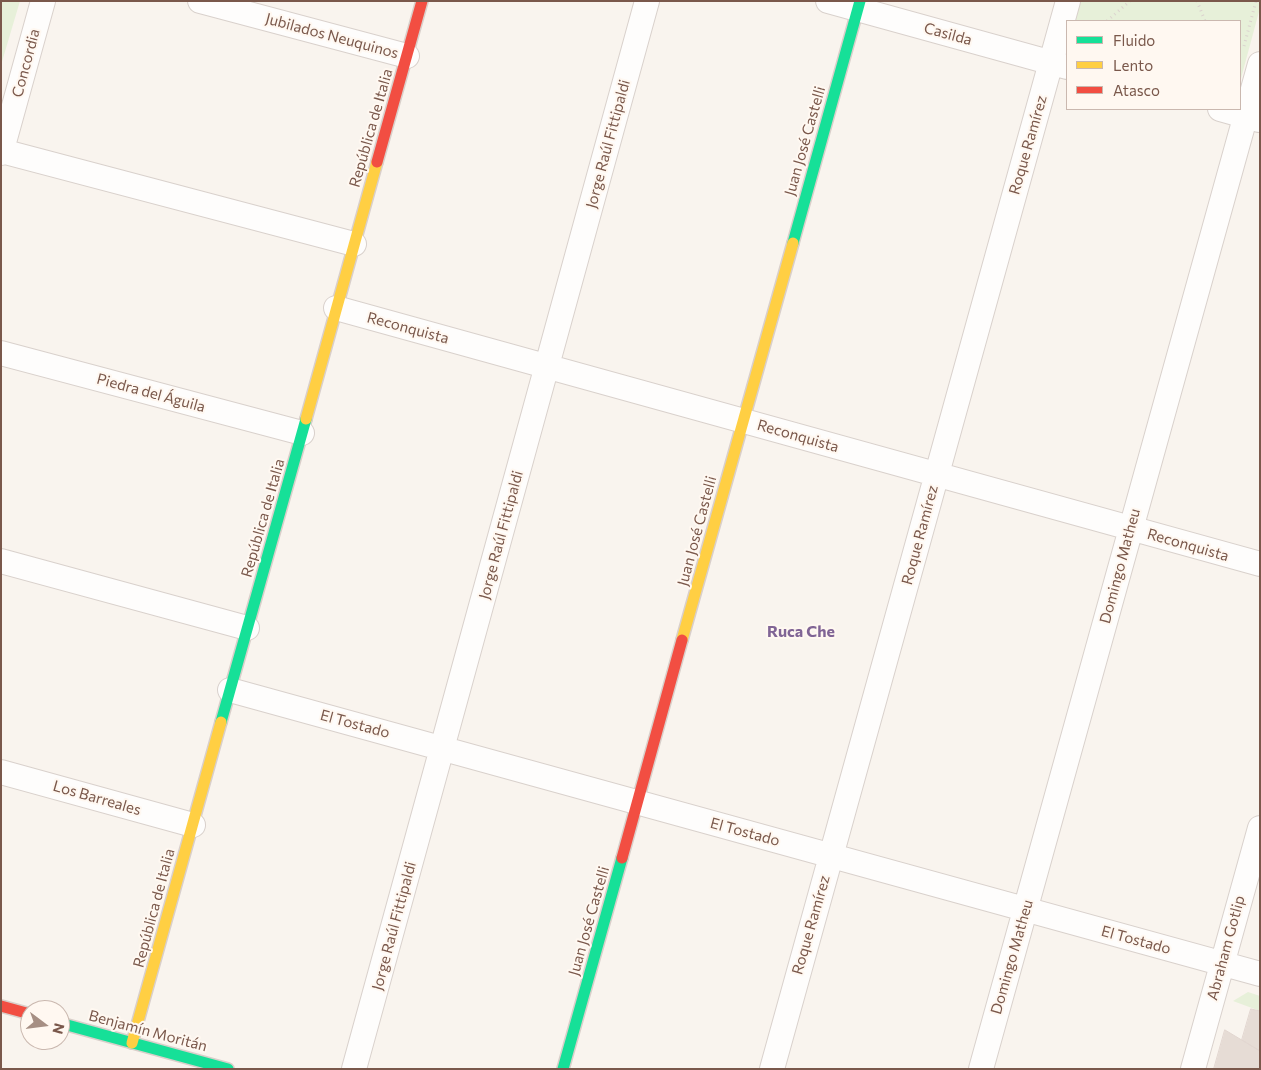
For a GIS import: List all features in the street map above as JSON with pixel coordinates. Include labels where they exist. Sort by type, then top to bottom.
[{"type":"street","name":"Concordia","points":[[2,152],[43,1]]},
{"type":"street","name":"Jubilados Neuquinos","points":[[200,1],[407,56]]},
{"type":"street","name":"República de Italia","points":[[132,1042],[422,1]]},
{"type":"street","name":"Jorge Raúl Fittipaldi","points":[[354,1069],[647,1]]},
{"type":"street","name":"Casilda","points":[[828,1],[858,5],[1059,65]]},
{"type":"street","name":"Roque Ramírez","points":[[772,1069],[936,475],[1059,65],[1068,1]]},
{"type":"street","name":"Juan José Castelli","points":[[563,1069],[858,5]]},
{"type":"street","name":"Domingo Matheu","points":[[981,1069],[1131,529],[1253,118],[1251,58]]},
{"type":"street","points":[[1224,110],[1253,118]]},
{"type":"street","points":[[2,152],[354,244]]},
{"type":"street","name":"Reconquista","points":[[336,308],[1260,564]]},
{"type":"street","name":"Piedra del Águila","points":[[1,353],[302,433]]},
{"type":"street","points":[[1,562],[247,628]]},
{"type":"street","name":"El Tostado","points":[[230,690],[1260,974]]},
{"type":"street","name":"Los Barreales","points":[[1,772],[193,825]]},
{"type":"street","name":"Abraham Gotlip","points":[[1193,1069],[1260,828]]},
{"type":"street","points":[[1,1006],[20,1011]]},
{"type":"street","name":"Benjamín Moritán","points":[[70,1026],[132,1042],[170,1057],[228,1069]]},
{"type":"path","points":[[1108,20],[1130,1]]},
{"type":"path","points":[[1196,1],[1205,20]]},
{"type":"path","points":[[1251,58],[1256,1]]},
{"type":"green space","points":[[1,1],[20,1],[1,65]]},
{"type":"green space","points":[[1079,1],[1260,1],[1260,8],[1241,78],[1241,20],[1074,20]]},
{"type":"green space","points":[[1248,992],[1260,996],[1260,1011],[1233,1001]]},
{"type":"building","points":[[1251,1009],[1260,1011],[1260,1051],[1242,1040]]},
{"type":"building","points":[[1225,1030],[1260,1051],[1260,1069],[1214,1069]]},
{"type":"traffic: fast","points":[[793,243],[860,1]]},
{"type":"traffic: fast","points":[[221,722],[306,419]]},
{"type":"traffic: fast","points":[[563,1069],[622,858]]},
{"type":"traffic: fast","points":[[70,1026],[228,1069]]},
{"type":"traffic: slow","points":[[306,419],[377,162]]},
{"type":"traffic: slow","points":[[682,640],[793,243]]},
{"type":"traffic: slow","points":[[132,1043],[221,722]]},
{"type":"traffic: jam","points":[[377,162],[422,1]]},
{"type":"traffic: jam","points":[[622,858],[682,640]]},
{"type":"traffic: jam","points":[[1,1006],[20,1011]]},
{"type":"district","name":"Ruca Che","points":[[801,632]]}]
